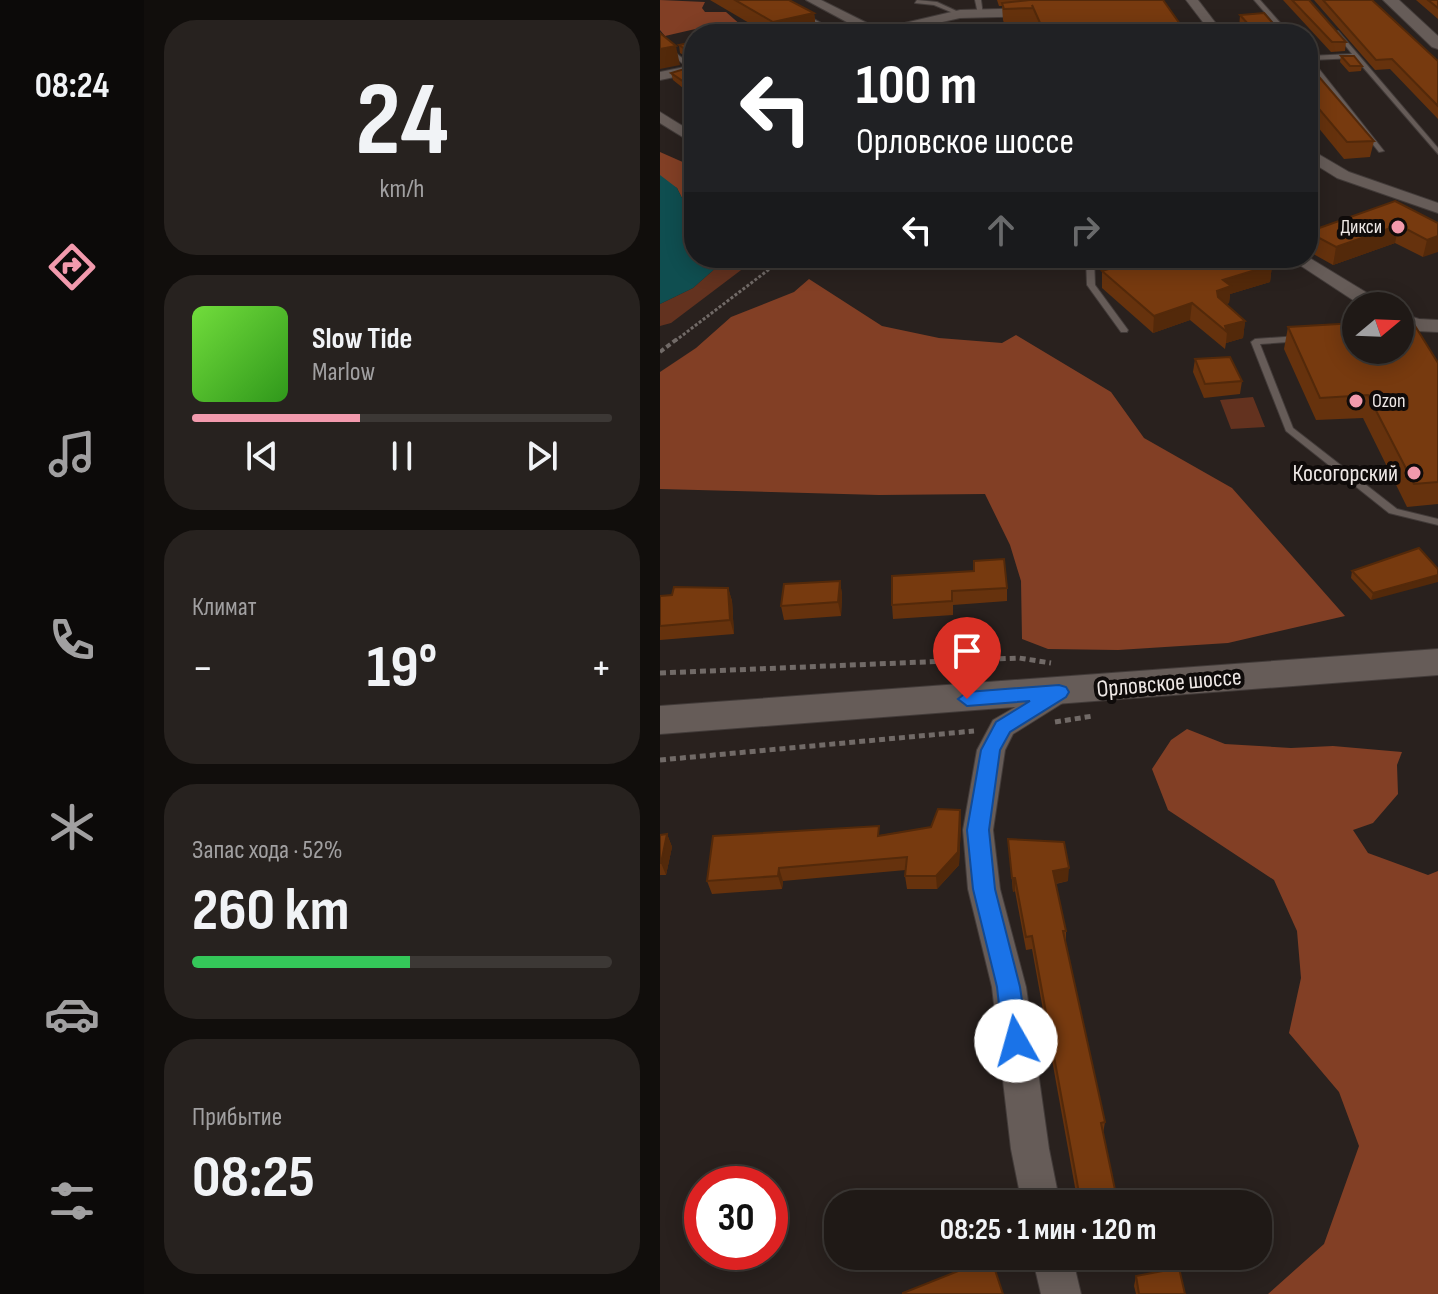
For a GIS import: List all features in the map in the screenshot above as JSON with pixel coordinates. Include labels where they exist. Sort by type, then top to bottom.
[{"type":"main road","name":"Орловское шоссе","points":[[660,720],[1062,679],[1438,662]]},
{"type":"street","points":[[812,0],[859,24]]},
{"type":"street","points":[[918,24],[960,14],[1034,12],[1042,4],[1094,0]]},
{"type":"street","points":[[1192,0],[1210,24]]},
{"type":"street","points":[[1390,0],[1438,44]]},
{"type":"street","points":[[833,24],[849,19]]},
{"type":"street","points":[[938,19],[948,24]]},
{"type":"street","points":[[660,76],[684,71]]},
{"type":"street","points":[[660,116],[684,133]]},
{"type":"street","points":[[1318,159],[1343,175],[1438,208]]},
{"type":"street","points":[[1314,268],[1353,292]]},
{"type":"street","points":[[1414,327],[1438,326]]},
{"type":"street","points":[[1038,1190],[1009,987],[984,889],[978,830],[991,750],[1003,727],[1062,679]]},
{"type":"street","points":[[1055,1270],[1061,1294]]},
{"type":"lane","points":[[775,0],[818,24]]},
{"type":"lane","points":[[978,0],[981,14]]},
{"type":"lane","points":[[1257,0],[1278,24]]},
{"type":"lane","points":[[917,2],[935,3],[960,14]]},
{"type":"lane","points":[[1329,23],[1438,152]]},
{"type":"lane","points":[[660,43],[684,62]]},
{"type":"lane","points":[[1318,58],[1357,56]]},
{"type":"lane","points":[[1318,72],[1381,151]]},
{"type":"lane","points":[[1090,268],[1091,285],[1124,330]]},
{"type":"lane","points":[[1313,337],[1255,342],[1289,429],[1393,511],[1438,522]]},
{"type":"path","points":[[660,352],[771,268]]},
{"type":"path","points":[[660,673],[1019,658],[1062,679]]},
{"type":"path","points":[[660,760],[956,734],[1003,727]]},
{"type":"shaded area","points":[[660,0],[705,2],[702,8],[705,12],[726,12],[740,24],[684,24],[684,32],[665,36],[660,30]]},
{"type":"shaded area","points":[[660,152],[684,163],[684,202],[677,188],[660,179]]},
{"type":"shaded area","points":[[716,268],[744,268],[671,323],[660,326],[660,304],[693,288]]},
{"type":"shaded area","points":[[809,279],[882,326],[939,338],[1002,343],[1016,335],[1111,392],[1144,438],[1232,488],[1345,616],[1228,643],[1118,650],[1048,649],[1022,639],[1021,581],[1010,545],[985,494],[879,495],[660,489],[660,372],[696,348],[731,317],[794,292]]},
{"type":"shaded area","points":[[1253,397],[1265,427],[1231,429],[1220,400]]},
{"type":"shaded area","points":[[1187,729],[1225,744],[1291,748],[1333,746],[1402,752],[1397,765],[1398,794],[1373,823],[1353,830],[1368,853],[1428,875],[1438,871],[1438,1294],[1268,1294],[1324,1244],[1359,1146],[1339,1092],[1289,1033],[1301,978],[1297,931],[1274,880],[1168,810],[1152,769],[1171,740]]},
{"type":"water","points":[[660,175],[677,188],[684,202],[684,268],[716,268],[693,288],[660,304]]},
{"type":"building","points":[[735,0],[789,0],[814,13],[773,22]]},
{"type":"building","points":[[1030,0],[1163,0],[1180,24],[1041,24],[1032,5],[1033,8],[1004,9],[1002,3]]},
{"type":"building","points":[[1292,0],[1309,0],[1346,42],[1332,42]]},
{"type":"building","points":[[1323,0],[1372,0],[1438,61],[1438,106],[1392,59],[1376,60]]},
{"type":"building","points":[[1264,13],[1273,24],[1248,24],[1240,15]]},
{"type":"building","points":[[660,33],[676,46],[660,49]]},
{"type":"building","points":[[1341,56],[1354,56],[1362,66],[1350,66]]},
{"type":"building","points":[[684,69],[684,82],[671,73]]},
{"type":"building","points":[[1318,76],[1374,141],[1347,142],[1318,108]]},
{"type":"building","points":[[1395,201],[1438,223],[1438,236],[1427,240],[1399,225],[1336,247],[1318,237],[1318,228]]},
{"type":"building","points":[[1112,268],[1262,268],[1223,280],[1231,286],[1217,291],[1218,297],[1245,321],[1225,326],[1227,332],[1192,303],[1154,316],[1102,271]]},
{"type":"building","points":[[1342,324],[1342,364],[1414,364],[1414,324],[1438,363],[1438,482],[1414,484],[1368,395],[1320,398],[1288,327]]},
{"type":"building","points":[[1230,357],[1242,381],[1205,384],[1195,359]]},
{"type":"building","points":[[1419,548],[1438,569],[1438,575],[1373,593],[1352,571]]},
{"type":"building","points":[[1004,559],[1007,588],[952,591],[952,601],[892,605],[892,576],[974,571],[974,561]]},
{"type":"building","points":[[840,581],[838,602],[781,606],[784,584]]},
{"type":"building","points":[[674,587],[728,588],[730,620],[660,626],[660,596],[672,595]]},
{"type":"building","points":[[938,809],[960,810],[958,852],[936,876],[905,876],[907,857],[779,868],[778,876],[707,881],[713,836],[879,826],[878,836],[931,827]]},
{"type":"building","points":[[667,834],[661,863],[660,863],[660,835]]},
{"type":"building","points":[[1008,839],[1064,842],[1069,868],[1053,871],[1105,1122],[1101,1123],[1115,1190],[1078,1190],[1032,936],[1026,937],[1015,878],[1012,878]]},
{"type":"building","points":[[961,1270],[995,1270],[1003,1294],[903,1294]]},
{"type":"building","points":[[1179,1270],[1185,1294],[1139,1294],[1136,1276]]},
{"type":"place","name":"Дикси","points":[[1398,227]]},
{"type":"place","name":"Ozon","points":[[1356,401]]},
{"type":"place","name":"Косогорский","points":[[1414,473]]},
{"type":"route","points":[[967,699],[1059,692],[1003,727],[991,750],[978,830],[984,889],[1009,987],[1016,1041]]}]
